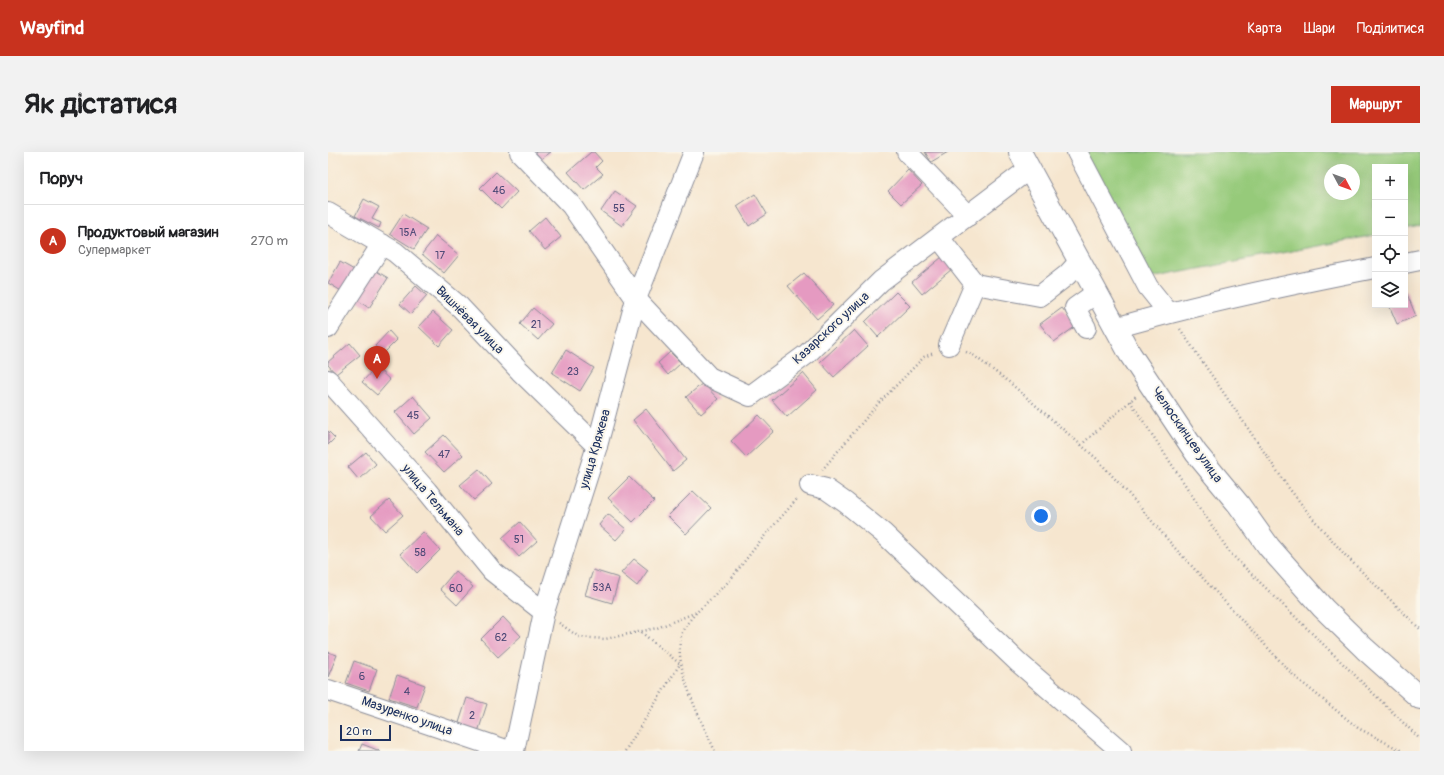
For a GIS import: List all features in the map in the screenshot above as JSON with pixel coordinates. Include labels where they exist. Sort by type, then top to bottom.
[{"type":"main road","name":"Челюскинцев улица","points":[[1024,160],[1073,268],[1090,297],[1115,328],[1150,384],[1196,452],[1239,505],[1269,547],[1323,608],[1364,649],[1420,698]]},
{"type":"street","name":"Казарского улица","points":[[520,152],[571,205],[636,299],[709,377],[750,396],[807,354],[881,281],[940,238],[1013,179],[1024,160]]},
{"type":"street","name":"улица Кряжева","points":[[514,751],[544,612],[597,446],[636,299],[694,152]]},
{"type":"street","points":[[906,152],[968,216]]},
{"type":"street","points":[[1077,152],[1148,287],[1168,312]]},
{"type":"street","name":"Вишнёвая улица","points":[[328,213],[395,252],[460,307],[525,376],[597,446]]},
{"type":"street","points":[[940,238],[975,284],[1040,296],[1073,268]]},
{"type":"street","points":[[328,328],[382,244]]},
{"type":"street","points":[[1408,262],[1420,260]]},
{"type":"street","points":[[1115,328],[1168,312],[1292,284],[1372,269]]},
{"type":"street","points":[[949,345],[975,284]]},
{"type":"street","points":[[1086,328],[1075,308],[1090,297]]},
{"type":"street","name":"улица Тельмана","points":[[328,380],[428,491],[492,571],[544,612]]},
{"type":"street","points":[[810,485],[826,489],[883,533],[1019,663],[1121,751]]},
{"type":"street","name":"Мазуренко улица","points":[[328,690],[508,751]]},
{"type":"path","points":[[1168,312],[1288,487],[1314,520],[1345,555],[1420,629]]},
{"type":"path","points":[[715,751],[697,710],[680,664],[681,637],[686,625],[697,612],[730,580],[761,540],[810,485],[877,405],[924,357],[949,345],[974,355],[1032,401],[1081,445],[1127,492],[1174,547],[1294,676],[1358,728],[1402,751]]},
{"type":"path","points":[[1081,445],[1130,400],[1150,384]]},
{"type":"path","points":[[1130,400],[1230,553],[1420,739]]},
{"type":"path","points":[[544,612],[579,637],[606,639],[657,628],[697,612]]},
{"type":"path","points":[[640,632],[680,664]]},
{"type":"path","points":[[625,751],[680,664]]},
{"type":"green space","points":[[1078,152],[1420,152],[1420,226],[1408,228],[1408,164],[1372,164],[1372,236],[1146,279]]},
{"type":"building","points":[[535,152],[551,152],[541,159]]},
{"type":"building","points":[[591,152],[594,152],[602,161],[596,167],[603,174],[584,190],[568,172]]},
{"type":"building","points":[[925,152],[948,152],[931,162]]},
{"type":"building","points":[[908,170],[922,185],[901,204],[888,191]]},
{"type":"building","points":[[496,172],[517,192],[501,209],[480,188]]},
{"type":"building","points":[[615,191],[637,206],[622,226],[601,211]]},
{"type":"building","points":[[755,194],[767,214],[749,226],[737,206]]},
{"type":"building","points":[[364,199],[379,207],[372,219],[381,223],[379,228],[355,216]]},
{"type":"building","points":[[403,214],[427,229],[414,249],[390,234]]},
{"type":"building","points":[[545,217],[561,237],[545,250],[529,231]]},
{"type":"building","points":[[436,236],[459,255],[444,273],[422,254]]},
{"type":"building","points":[[942,257],[952,269],[922,294],[912,282]]},
{"type":"building","points":[[340,262],[356,271],[343,292],[328,283]]},
{"type":"building","points":[[373,269],[388,278],[369,308],[354,298]]},
{"type":"building","points":[[804,273],[833,305],[817,319],[788,286]]},
{"type":"building","points":[[416,286],[427,296],[411,314],[400,304]]},
{"type":"building","points":[[896,292],[910,306],[878,337],[865,322]]},
{"type":"building","points":[[1408,296],[1416,316],[1397,324],[1390,308],[1408,308]]},
{"type":"building","points":[[533,308],[552,324],[538,340],[520,324]]},
{"type":"building","points":[[1062,308],[1076,326],[1054,342],[1040,324]]},
{"type":"building","points":[[433,312],[453,330],[439,346],[419,327]]},
{"type":"building","points":[[854,330],[868,346],[834,377],[820,362]]},
{"type":"building","points":[[389,331],[397,340],[383,354],[375,346]]},
{"type":"building","points":[[350,343],[360,355],[336,374],[328,365],[328,362]]},
{"type":"building","points":[[566,350],[594,368],[580,391],[552,373]]},
{"type":"building","points":[[670,352],[681,363],[668,375],[658,363]]},
{"type":"building","points":[[376,367],[390,380],[377,395],[362,382]]},
{"type":"building","points":[[803,373],[817,390],[787,417],[772,400]]},
{"type":"building","points":[[703,383],[718,399],[701,414],[686,397]]},
{"type":"building","points":[[413,396],[432,418],[414,434],[395,412]]},
{"type":"building","points":[[646,409],[686,460],[673,471],[633,420]]},
{"type":"building","points":[[759,415],[774,431],[746,457],[731,441]]},
{"type":"building","points":[[328,431],[335,438],[328,445]]},
{"type":"building","points":[[444,435],[463,455],[444,472],[425,452]]},
{"type":"building","points":[[366,452],[376,464],[359,480],[348,467]]},
{"type":"building","points":[[479,469],[492,484],[474,500],[460,485]]},
{"type":"building","points":[[629,477],[654,501],[633,522],[608,498]]},
{"type":"building","points":[[693,491],[711,508],[686,534],[668,516]]},
{"type":"building","points":[[389,500],[403,515],[385,531],[371,516]]},
{"type":"building","points":[[608,514],[626,529],[616,540],[599,525]]},
{"type":"building","points":[[520,522],[537,541],[519,557],[502,538]]},
{"type":"building","points":[[423,532],[440,550],[417,573],[400,554]]},
{"type":"building","points":[[634,559],[648,570],[637,586],[621,573]]},
{"type":"building","points":[[593,570],[619,578],[612,603],[585,595]]},
{"type":"building","points":[[455,571],[473,587],[457,605],[440,589]]},
{"type":"building","points":[[503,617],[521,636],[498,657],[481,639]]},
{"type":"building","points":[[328,652],[337,655],[328,677]]},
{"type":"building","points":[[354,661],[377,669],[369,691],[346,683]]},
{"type":"building","points":[[397,675],[425,685],[417,707],[389,698]]},
{"type":"building","points":[[467,698],[487,704],[478,732],[458,726]]},
{"type":"building","points":[[362,744],[380,751],[359,751]]},
{"type":"place","name":"Продуктовый магазин","points":[[377,379]]}]
